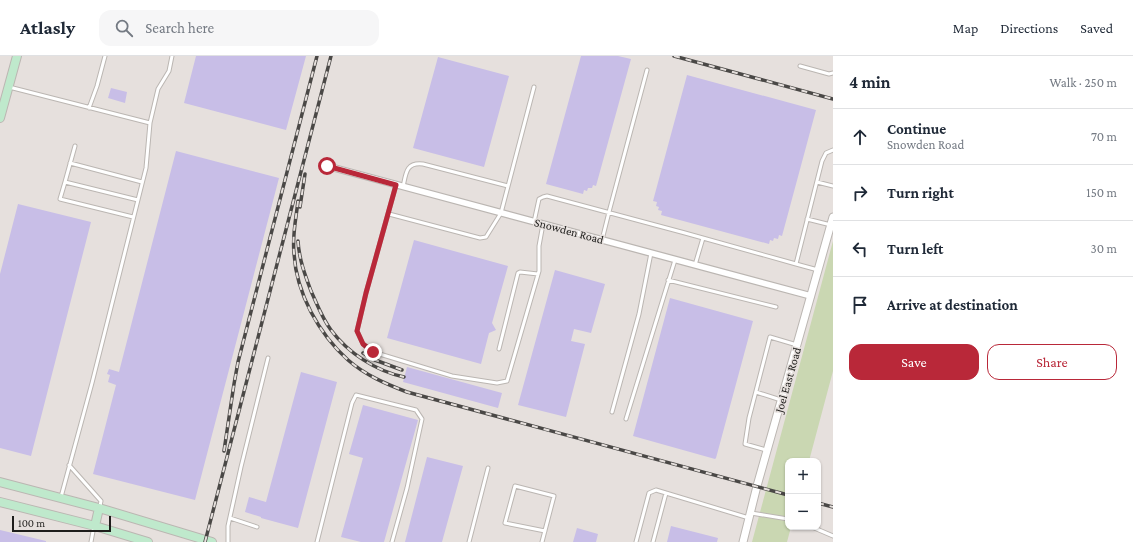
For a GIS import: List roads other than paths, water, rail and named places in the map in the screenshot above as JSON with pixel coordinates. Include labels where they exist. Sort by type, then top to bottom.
[{"type":"main road","points":[[0,118],[17,56]]},
{"type":"main road","points":[[0,85],[9,87]]},
{"type":"main road","points":[[0,482],[99,508],[212,542]]},
{"type":"main road","points":[[0,502],[94,526],[148,542]]},
{"type":"main road","points":[[94,526],[99,508]]},
{"type":"street","name":"Snowden Road","points":[[327,166],[811,296]]},
{"type":"street","name":"Joel East Road","points":[[743,542],[833,217]]},
{"type":"lane","points":[[89,108],[105,56]]},
{"type":"lane","points":[[61,498],[92,383],[146,168],[150,123],[158,88],[169,71],[172,56]]},
{"type":"lane","points":[[800,66],[829,74],[833,73]]},
{"type":"lane","points":[[602,240],[647,70]]},
{"type":"lane","points":[[9,87],[150,123]]},
{"type":"lane","points":[[389,214],[480,238],[486,237],[501,213],[534,87]]},
{"type":"lane","points":[[75,146],[60,199],[133,218]]},
{"type":"lane","points":[[796,264],[822,161],[826,153],[833,150]]},
{"type":"lane","points":[[70,163],[142,182]]},
{"type":"lane","points":[[403,187],[407,170],[415,163],[508,186]]},
{"type":"lane","points":[[65,182],[138,200]]},
{"type":"lane","points":[[817,182],[833,186]]},
{"type":"lane","points":[[396,185],[357,331],[363,344],[373,352],[452,376],[497,383],[507,381],[538,274],[539,246],[543,224]]},
{"type":"lane","points":[[534,222],[539,199],[547,196],[818,270]]},
{"type":"lane","points":[[807,219],[831,225]]},
{"type":"lane","points":[[695,265],[703,238]]},
{"type":"lane","points":[[612,412],[640,314],[651,254]]},
{"type":"lane","points":[[626,420],[675,260]]},
{"type":"lane","points":[[499,349],[518,273],[538,274]]},
{"type":"lane","points":[[668,280],[776,307]]},
{"type":"lane","points":[[768,451],[745,444],[770,337],[798,345]]},
{"type":"lane","points":[[228,542],[228,526],[268,358]]},
{"type":"lane","points":[[756,392],[782,400]]},
{"type":"lane","points":[[317,542],[352,403],[356,395],[416,410],[422,419],[407,488],[392,542]]},
{"type":"lane","points":[[69,465],[101,501],[99,508]]},
{"type":"lane","points":[[469,542],[488,468]]},
{"type":"lane","points":[[542,542],[545,531],[554,496],[515,486],[505,523],[545,531]]},
{"type":"lane","points":[[636,542],[649,493],[656,490],[750,516],[785,519]]},
{"type":"lane","points":[[653,542],[666,493]]},
{"type":"lane","points":[[230,518],[257,527]]},
{"type":"lane","points":[[90,542],[94,526]]},
{"type":"lane","points":[[819,530],[833,536]]},
{"type":"railway","points":[[224,451],[238,362],[317,56]]},
{"type":"railway","points":[[205,542],[331,56]]},
{"type":"railway","points":[[674,56],[833,99]]},
{"type":"railway","points":[[300,207],[305,174]]},
{"type":"railway","points":[[298,201],[294,247],[296,268],[304,298],[319,325],[337,350],[369,375],[407,392],[785,494]]},
{"type":"railway","points":[[298,241],[301,261],[311,291],[322,316],[331,330],[346,346],[363,360],[373,366],[404,377]]},
{"type":"railway","points":[[363,353],[375,360],[402,370]]},
{"type":"railway","points":[[821,504],[833,507]]}]
